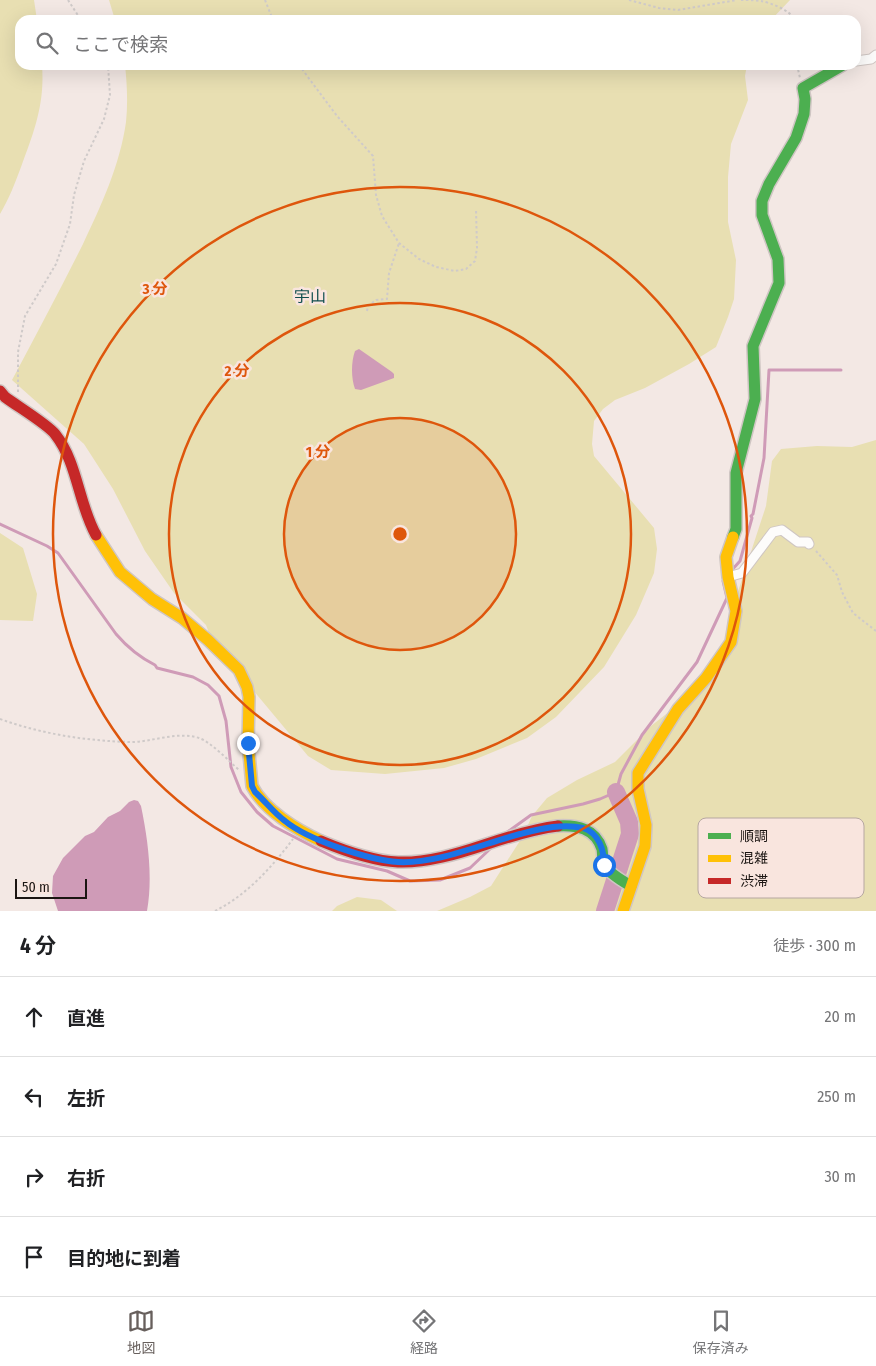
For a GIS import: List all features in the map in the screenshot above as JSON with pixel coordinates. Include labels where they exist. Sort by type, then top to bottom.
[{"type":"street","points":[[861,60],[872,59],[876,55]]},
{"type":"street","points":[[623,911],[645,846],[646,825],[638,789],[638,774],[678,709],[706,678],[731,642],[736,611],[728,577],[726,557],[736,529],[736,474],[755,399],[753,346],[779,283],[778,260],[762,215],[762,201],[769,184],[796,138],[804,114],[806,99],[803,88],[834,70]]},
{"type":"street","points":[[0,391],[5,397],[54,432],[64,447],[73,468],[89,523],[102,547],[120,572],[152,599],[182,618],[239,670],[247,687],[249,697],[248,743],[252,786],[255,792],[285,821],[312,838],[346,850],[399,862],[435,858],[544,828],[566,826],[585,829],[595,836],[602,847],[604,865],[616,877],[631,886]]},
{"type":"street","points":[[728,577],[742,573],[773,532],[782,530],[798,542],[808,542],[809,544]]},
{"type":"path","points":[[68,0],[78,15]]},
{"type":"path","points":[[265,0],[271,15]]},
{"type":"path","points":[[629,0],[659,8],[678,10],[739,0],[760,1],[776,6],[791,15]]},
{"type":"path","points":[[19,406],[17,382],[18,352],[25,316],[56,264],[67,232],[74,195],[84,161],[104,119],[110,95],[108,70]]},
{"type":"path","points":[[303,70],[336,116],[373,156],[376,195],[382,216],[399,243],[419,260],[436,267],[455,270],[466,269],[474,261],[478,248],[476,209]]},
{"type":"path","points":[[367,311],[368,306],[376,300],[387,299],[389,273],[399,243]]},
{"type":"path","points":[[809,544],[837,575],[842,592],[853,613],[876,631]]},
{"type":"path","points":[[0,719],[59,736],[102,741],[133,742],[182,736],[199,738],[242,773]]},
{"type":"path","points":[[215,911],[248,888],[275,863],[300,830]]},
{"type":"shaded area","points":[[0,0],[34,0],[36,15],[15,15],[15,70],[42,70],[42,92],[38,118],[14,185],[0,214]]},
{"type":"shaded area","points":[[109,0],[790,0],[776,15],[114,15]]},
{"type":"shaded area","points":[[125,70],[746,70],[748,100],[731,144],[728,177],[728,222],[736,260],[734,299],[716,347],[645,388],[615,400],[603,409],[594,421],[592,444],[594,456],[654,528],[657,549],[654,573],[636,615],[604,667],[556,717],[527,738],[476,759],[444,768],[385,774],[331,770],[308,756],[212,641],[206,625],[174,593],[145,551],[113,489],[84,444],[12,380],[83,244],[109,185],[123,138],[126,122]]},
{"type":"shaded area","points":[[359,349],[392,372],[394,378],[361,390],[355,389],[352,365],[355,351]]},
{"type":"shaded area","points":[[876,440],[876,911],[437,911],[491,886],[523,836],[532,816],[547,798],[577,780],[615,762],[651,726],[717,674],[731,613],[766,506],[772,461],[781,449],[817,446],[852,447]]},
{"type":"shaded area","points":[[0,533],[23,548],[37,594],[33,621],[0,620]]},
{"type":"shaded area","points":[[138,801],[141,806],[148,845],[150,885],[147,911],[58,911],[52,893],[53,876],[63,858],[85,836],[94,832],[108,817],[120,811],[129,802]]},
{"type":"shaded area","points":[[357,897],[381,900],[397,911],[332,911],[337,906]]},
{"type":"waterway","points":[[731,571],[740,561],[753,514],[764,458],[769,370],[841,370]]},
{"type":"waterway","points":[[0,524],[58,553],[116,634],[134,652],[157,668],[193,677],[208,685],[219,696],[226,721],[231,767],[241,792],[257,812],[273,826],[337,859],[387,871],[410,881],[440,880],[470,868],[491,848]]},
{"type":"waterway","points":[[506,833],[531,815],[583,804],[616,792],[621,774],[642,735],[697,662],[727,598],[724,580]]},
{"type":"waterway","points":[[605,911],[630,834],[629,822],[616,792]]},
{"type":"traffic: fast","points":[[733,537],[736,529],[736,473],[755,399],[753,346],[779,283],[778,259],[762,215],[762,201],[769,184],[796,138],[804,114],[805,99],[803,88],[834,70]]},
{"type":"traffic: fast","points":[[558,826],[578,827],[595,836],[602,849],[603,861],[608,870],[631,886]]},
{"type":"traffic: slow","points":[[96,535],[120,572],[152,599],[182,618],[239,670],[247,687],[249,697],[248,743],[252,786],[257,795],[273,811],[292,825],[321,841]]},
{"type":"traffic: slow","points":[[623,911],[645,846],[646,825],[638,789],[638,773],[678,709],[706,678],[731,642],[736,611],[728,577],[726,557],[733,537]]},
{"type":"traffic: jam","points":[[0,391],[5,397],[51,430],[63,445],[69,458],[85,510],[96,535]]},
{"type":"traffic: jam","points":[[321,841],[369,858],[409,862],[463,852],[539,829],[558,826]]},
{"type":"district","name":"宇山","points":[[310,296]]},
{"type":"route","points":[[248,743],[252,786],[255,792],[285,821],[312,838],[346,850],[399,862],[435,858],[544,828],[566,826],[585,829],[595,836],[602,847],[604,865]]}]
